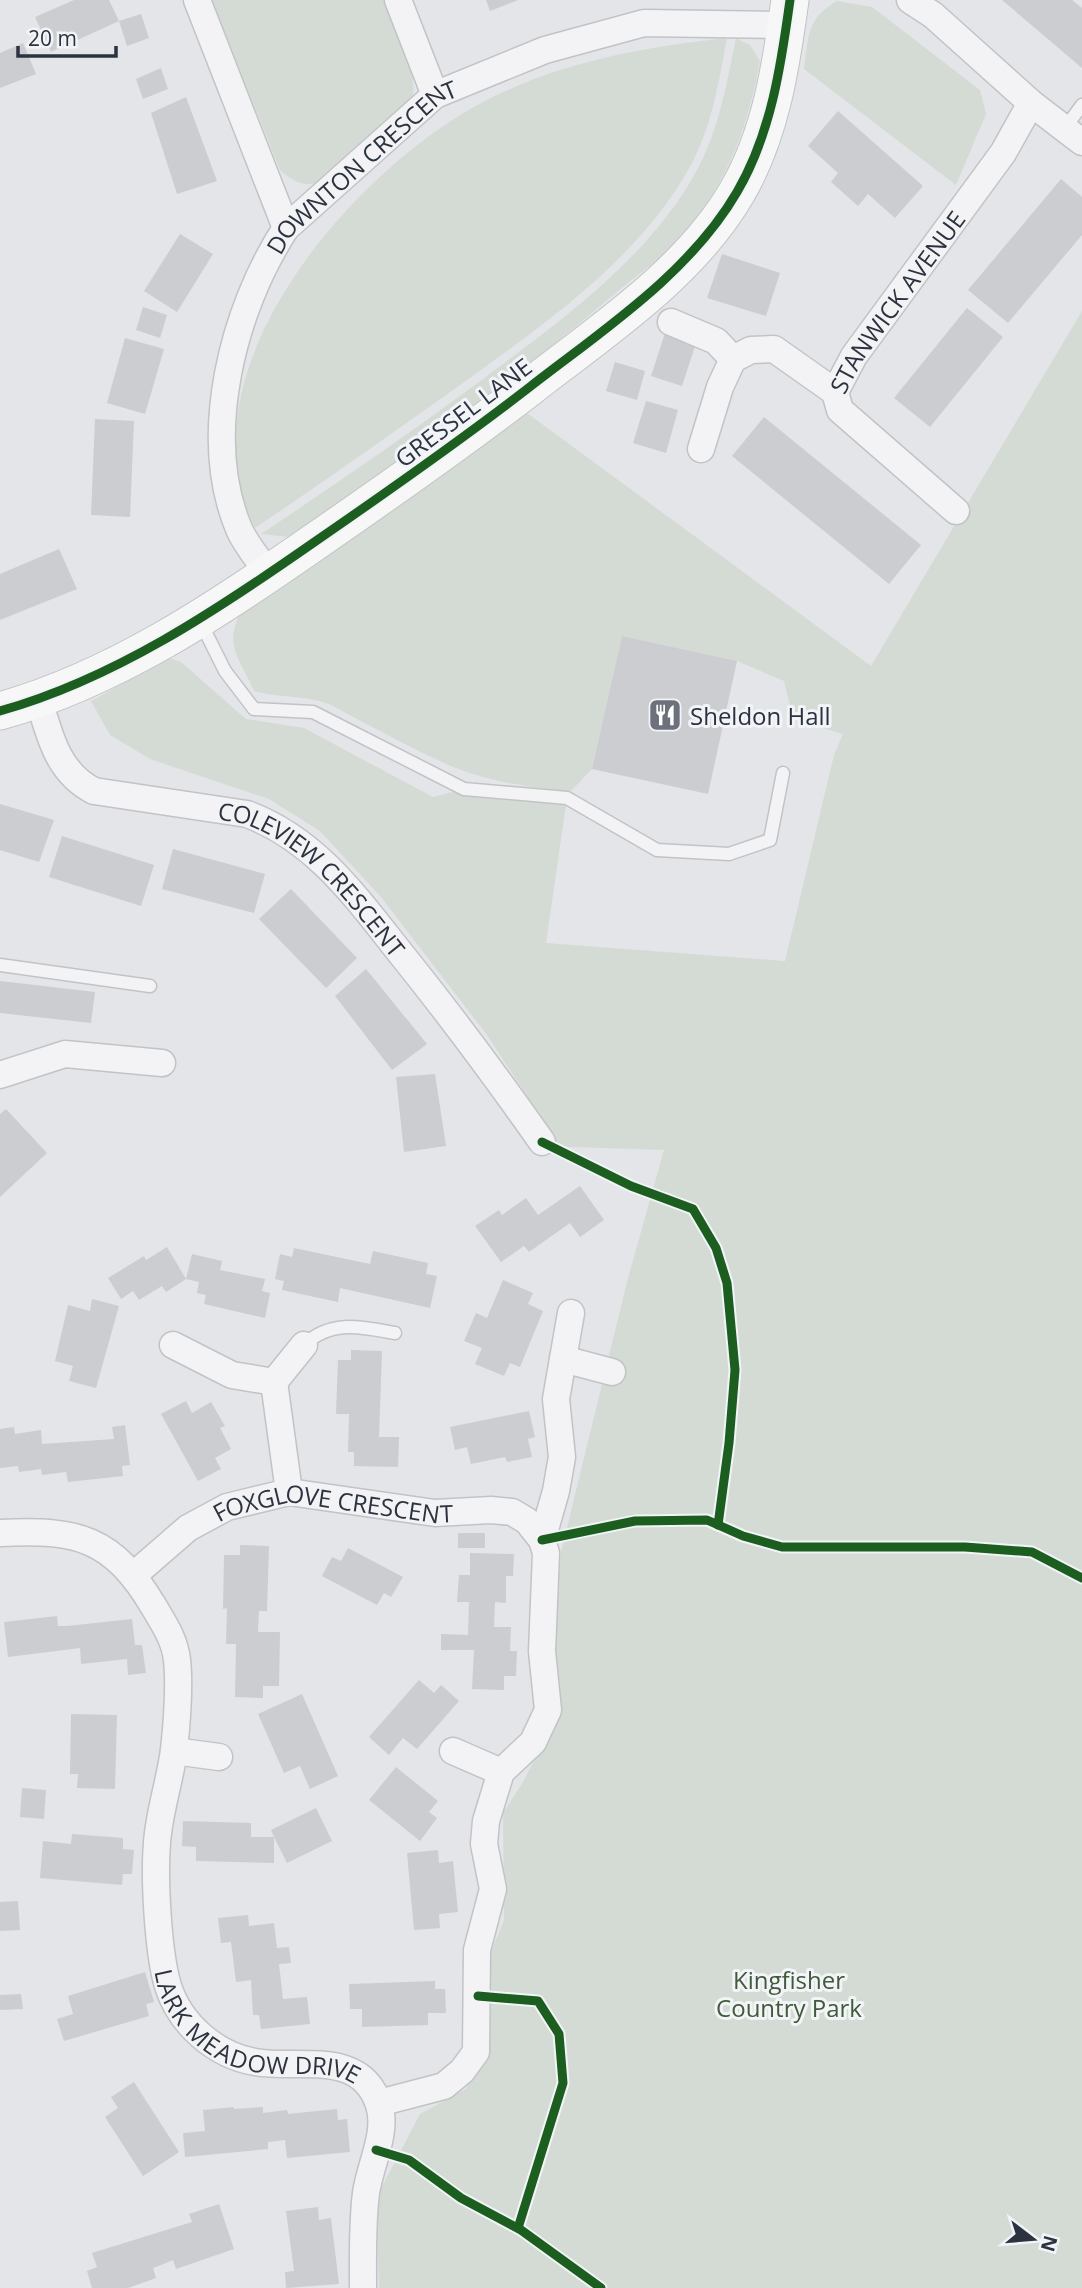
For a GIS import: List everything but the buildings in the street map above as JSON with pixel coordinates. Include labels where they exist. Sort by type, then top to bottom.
[{"type":"street","points":[[197,0],[286,228]]},
{"type":"street","points":[[398,0],[435,94]]},
{"type":"street","points":[[910,0],[933,15],[1031,103],[1074,135]]},
{"type":"street","name":"DOWNTON CRESCENT","points":[[269,574],[240,530],[227,484],[220,432],[239,326],[270,253],[286,228],[435,94],[545,50],[644,23],[788,13]]},
{"type":"street","name":"GRESSEL LANE","points":[[0,711],[39,700],[121,662],[199,620],[445,452],[594,338],[707,235],[737,193],[759,149],[772,104],[788,13]]},
{"type":"street","name":"STANWICK AVENUE","points":[[956,511],[840,410],[835,392],[854,356],[1003,153],[1031,103]]},
{"type":"street","points":[[671,322],[716,341],[733,359]]},
{"type":"street","points":[[701,449],[720,387],[733,359],[751,350],[774,349],[835,392]]},
{"type":"street","name":"COLEVIEW CRESCENT","points":[[39,700],[50,738],[66,772],[78,783],[94,791],[247,814],[270,823],[303,844],[332,868],[466,1035],[542,1142]]},
{"type":"street","points":[[0,1075],[65,1054],[162,1063]]},
{"type":"street","points":[[379,2103],[444,2087],[462,2071],[476,2052],[477,1950],[493,1889],[484,1843],[486,1821],[501,1772],[533,1742],[548,1710],[542,1651],[546,1553],[541,1540],[556,1491],[562,1457],[556,1399],[571,1313]]},
{"type":"street","points":[[173,1345],[232,1375],[274,1382]]},
{"type":"street","points":[[289,1492],[274,1382],[304,1345]]},
{"type":"street","points":[[563,1359],[612,1372]]},
{"type":"street","name":"FOXGLOVE CRESCENT","points":[[135,1574],[188,1528],[227,1507],[289,1492],[435,1513],[491,1510],[512,1512],[527,1521],[541,1540]]},
{"type":"street","name":"LARK MEADOW DRIVE","points":[[0,1533],[31,1531],[83,1539],[111,1552],[135,1574],[171,1635],[177,1660],[174,1751],[156,1843],[157,1900],[168,1985],[182,2017],[211,2044],[234,2057],[257,2063],[327,2063],[348,2069],[367,2083],[379,2103],[382,2118],[367,2190],[362,2233],[363,2288]]},
{"type":"street","points":[[174,1751],[219,1757]]},
{"type":"street","points":[[453,1751],[501,1772]]},
{"type":"lane","points":[[1074,135],[1082,105]]},
{"type":"lane","points":[[199,620],[225,671],[254,709],[313,712],[464,789],[567,798],[657,850],[729,854],[770,840],[783,774]]},
{"type":"lane","points":[[0,965],[150,986]]},
{"type":"lane","points":[[304,1345],[316,1334],[334,1326],[395,1333]]},
{"type":"green space","points":[[212,0],[385,0],[410,63],[412,101],[317,183],[306,184],[293,180],[280,170]]},
{"type":"green space","points":[[837,1],[872,7],[980,90],[986,114],[956,185],[804,69],[808,38],[814,22]]},
{"type":"green space","points":[[727,38],[710,119],[691,165],[670,199],[619,259],[559,312],[527,336],[255,528],[237,469],[239,408],[257,346],[287,287],[328,232],[374,182],[423,140],[472,108],[533,80],[596,60]]},
{"type":"green space","points":[[736,38],[750,45],[760,61],[749,108],[735,150],[716,189],[680,239],[534,360],[372,479],[289,537],[261,534],[491,373],[577,306],[632,257],[678,201],[705,155],[721,106]]},
{"type":"green space","name":"Kingfisher Country Park","points":[[1082,311],[1082,2288],[379,2288],[376,2198],[420,2114],[466,2089],[486,2054],[488,1959],[504,1920],[503,1813],[523,1782],[555,1718],[556,1611],[561,1552],[628,1278],[664,1150],[542,1146],[549,1130],[487,1035],[381,897],[320,831],[269,799],[150,759],[110,735],[91,701],[169,658],[181,662],[246,719],[304,728],[433,797],[464,789],[567,798],[546,943],[785,961],[834,755],[843,734],[793,719],[784,681],[737,661],[622,636],[592,769],[570,792],[506,782],[459,769],[329,704],[254,691],[235,651],[233,642],[236,622],[242,609],[527,413],[871,666]]},
{"type":"cycle path","points":[[0,711],[83,681],[124,661],[240,593],[368,505],[504,406],[587,343],[670,274],[718,221],[749,170],[773,99],[790,0]]},
{"type":"cycle path","points":[[542,1142],[631,1186],[693,1209],[716,1248],[727,1283],[735,1370],[718,1525]]},
{"type":"cycle path","points":[[542,1540],[635,1521],[707,1520],[743,1536],[782,1547],[965,1547],[1032,1552],[1082,1578]]},
{"type":"cycle path","points":[[478,1996],[538,2001],[559,2034],[563,2083],[518,2228]]},
{"type":"cycle path","points":[[376,2150],[409,2160],[461,2198],[521,2230],[601,2288]]},
{"type":"place","name":"Sheldon Hall","points":[[665,715]]}]
